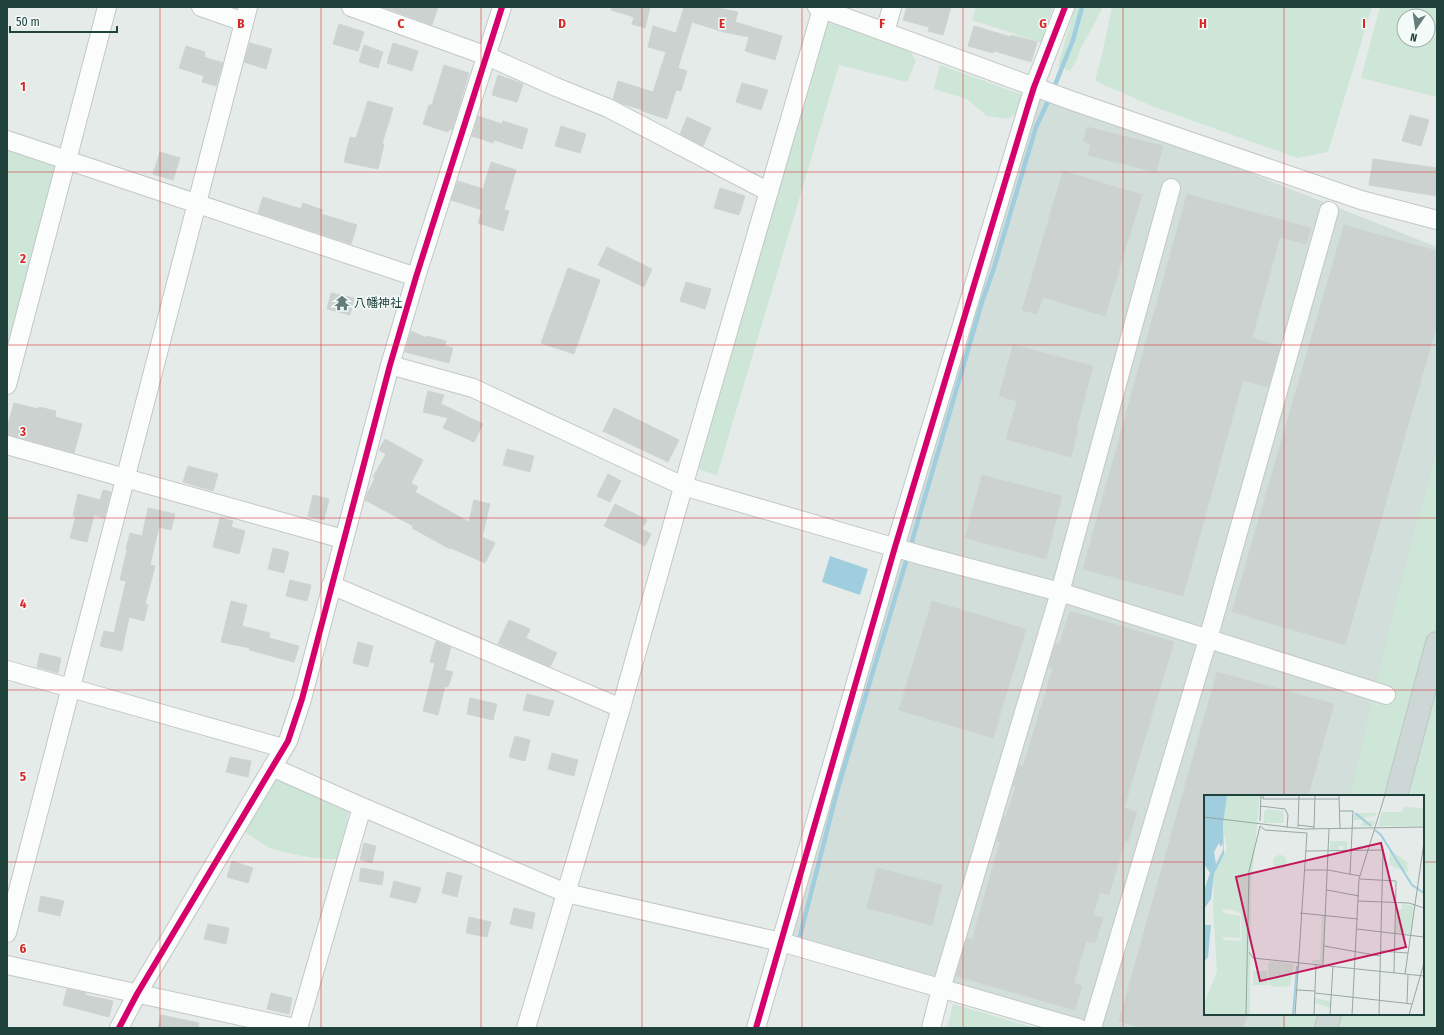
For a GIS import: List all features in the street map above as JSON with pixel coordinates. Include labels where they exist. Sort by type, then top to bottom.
[{"type":"main road","points":[[1396,795],[1437,643]]},
{"type":"main road","points":[[1326,1028],[1330,1015]]},
{"type":"street","points":[[7,385],[64,169],[68,160],[107,7]]},
{"type":"street","points":[[7,933],[246,14],[201,7]]},
{"type":"street","points":[[351,7],[487,56],[556,87],[608,108],[768,192]]},
{"type":"street","points":[[119,1028],[137,994],[288,740],[302,699],[343,539],[390,366],[416,277],[502,7]]},
{"type":"street","points":[[885,32],[892,7]]},
{"type":"street","points":[[756,1028],[784,943],[898,548],[1038,88],[1065,7]]},
{"type":"street","points":[[526,1028],[621,708],[819,8],[1070,100],[1361,200],[1437,220]]},
{"type":"street","points":[[7,140],[416,277]]},
{"type":"street","points":[[931,1028],[1060,592],[1171,188]]},
{"type":"street","points":[[1092,1028],[1208,639],[1330,212]]},
{"type":"street","points":[[390,366],[473,388],[683,486],[924,556],[1060,592],[1386,695]]},
{"type":"street","points":[[7,445],[126,477],[343,539]]},
{"type":"street","points":[[331,585],[621,708]]},
{"type":"street","points":[[7,670],[284,748]]},
{"type":"street","points":[[272,767],[566,894],[784,943],[1078,1028]]},
{"type":"street","points":[[7,965],[297,1028],[362,806]]},
{"type":"shaded area","points":[[1041,90],[1437,247],[1437,703],[1405,795],[1204,795],[1204,1015],[1330,1015],[1325,1028],[1072,1028],[787,944],[822,801]]},
{"type":"green space","points":[[976,7],[1053,7],[1042,43],[972,20]]},
{"type":"green space","points":[[1075,7],[1103,7],[1070,71],[1058,66]]},
{"type":"green space","points":[[1112,7],[1372,7],[1328,152],[1297,158],[1157,108],[1095,81]]},
{"type":"green space","points":[[1380,7],[1437,7],[1437,97],[1361,78]]},
{"type":"green space","points":[[819,20],[865,33],[909,49],[916,61],[907,82],[839,65],[717,475],[689,466]]},
{"type":"green space","points":[[940,65],[1031,98],[1028,106],[1007,119],[987,116],[967,99],[934,89]]},
{"type":"green space","points":[[7,140],[67,160],[7,376]]},
{"type":"green space","points":[[1437,450],[1437,1028],[1283,1028],[1288,1015],[1424,1015],[1424,795],[1350,795],[1396,601]]},
{"type":"green space","points":[[277,777],[349,811],[340,859],[314,858],[273,849],[244,831]]},
{"type":"green space","points":[[953,1004],[1035,1028],[947,1028]]},
{"type":"water","points":[[830,556],[868,569],[860,595],[822,582]]},
{"type":"building","points":[[383,7],[438,7],[432,25]]},
{"type":"building","points":[[612,7],[650,7],[645,28],[632,24],[634,17],[611,10]]},
{"type":"building","points":[[684,7],[712,7],[738,12],[735,22],[782,36],[775,60],[745,51],[749,37],[724,32],[692,22],[678,68],[687,71],[681,91],[676,90],[667,119],[623,104],[613,99],[618,81],[653,92],[666,52],[648,47],[653,26],[676,33]]},
{"type":"building","points":[[907,7],[951,7],[943,35],[928,31],[929,27],[903,20]]},
{"type":"building","points":[[339,24],[364,32],[358,51],[333,44]]},
{"type":"building","points":[[974,26],[1011,37],[1011,35],[1037,42],[1031,62],[994,51],[993,53],[968,46]]},
{"type":"building","points":[[250,43],[272,49],[266,69],[244,62]]},
{"type":"building","points":[[393,43],[418,51],[412,71],[387,63]]},
{"type":"building","points":[[364,45],[383,52],[378,68],[359,62]]},
{"type":"building","points":[[186,46],[205,52],[204,57],[223,63],[216,86],[202,82],[204,76],[179,68]]},
{"type":"building","points":[[444,65],[469,73],[452,130],[449,129],[448,132],[423,124],[429,105],[432,105]]},
{"type":"building","points":[[498,75],[523,84],[517,102],[492,95]]},
{"type":"building","points":[[742,83],[768,90],[761,110],[736,102]]},
{"type":"building","points":[[368,101],[393,108],[382,144],[384,144],[378,169],[344,162],[350,137],[356,138]]},
{"type":"building","points":[[1410,115],[1429,120],[1421,146],[1402,141]]},
{"type":"building","points":[[478,116],[502,124],[503,121],[528,129],[522,149],[494,140],[493,143],[472,136]]},
{"type":"building","points":[[687,117],[711,128],[703,146],[680,134]]},
{"type":"building","points":[[561,126],[586,134],[580,153],[555,146]]},
{"type":"building","points":[[1087,127],[1163,146],[1156,172],[1088,155],[1091,145],[1083,141]]},
{"type":"building","points":[[160,152],[180,158],[173,180],[153,174]]},
{"type":"building","points":[[1373,159],[1437,168],[1437,196],[1369,185]]},
{"type":"building","points":[[491,162],[516,170],[504,210],[509,211],[503,231],[478,223],[482,210],[451,200],[458,181],[483,189]]},
{"type":"building","points":[[1063,171],[1142,195],[1105,316],[1043,297],[1037,314],[1022,310]]},
{"type":"building","points":[[720,188],[745,196],[739,215],[714,208]]},
{"type":"building","points":[[1187,194],[1311,228],[1306,244],[1280,237],[1252,338],[1280,346],[1268,387],[1243,380],[1183,596],[1083,569]]},
{"type":"building","points":[[263,197],[301,209],[303,203],[323,210],[321,214],[357,225],[351,244],[258,213]]},
{"type":"building","points":[[1344,225],[1437,251],[1437,324],[1345,645],[1232,612]]},
{"type":"building","points":[[607,247],[652,269],[644,287],[598,265]]},
{"type":"building","points":[[568,268],[600,280],[574,354],[541,343]]},
{"type":"building","points":[[686,282],[711,289],[705,309],[680,301]]},
{"type":"building","points":[[331,293],[354,298],[350,315],[327,309]]},
{"type":"building","points":[[411,331],[427,338],[427,336],[446,341],[445,346],[453,348],[449,363],[405,352]]},
{"type":"building","points":[[1013,345],[1093,366],[1076,430],[1078,430],[1071,457],[1006,439],[1017,401],[999,396]]},
{"type":"building","points":[[428,391],[444,395],[441,404],[483,424],[474,442],[443,428],[448,418],[423,412]]},
{"type":"building","points":[[14,403],[38,409],[39,407],[56,411],[55,417],[82,424],[74,453],[7,434],[7,428]]},
{"type":"building","points":[[614,408],[679,440],[668,462],[603,431]]},
{"type":"building","points":[[385,439],[423,460],[411,483],[418,487],[415,492],[469,522],[474,500],[490,504],[482,537],[495,543],[485,563],[451,548],[450,549],[412,528],[413,526],[365,500],[375,478],[373,477],[386,454],[379,450]]},
{"type":"building","points":[[507,449],[534,456],[530,472],[503,465]]},
{"type":"building","points":[[188,466],[218,474],[213,491],[183,482]]},
{"type":"building","points":[[608,474],[621,481],[610,502],[597,496]]},
{"type":"building","points":[[982,475],[1062,496],[1046,559],[965,538]]},
{"type":"building","points":[[103,490],[111,492],[104,518],[94,515],[87,542],[70,538],[76,516],[73,516],[78,494],[100,500]]},
{"type":"building","points":[[313,495],[329,499],[324,520],[308,516]]},
{"type":"building","points":[[615,504],[647,520],[642,529],[651,534],[645,546],[604,526]]},
{"type":"building","points":[[148,508],[175,514],[171,530],[159,527],[150,565],[155,566],[145,604],[148,605],[144,621],[129,617],[122,651],[100,646],[104,631],[114,633],[126,581],[120,580],[130,533],[142,536]]},
{"type":"building","points":[[220,518],[233,521],[231,527],[245,531],[239,554],[213,547]]},
{"type":"building","points":[[273,548],[289,552],[284,573],[268,569]]},
{"type":"building","points":[[290,580],[311,585],[307,601],[286,596]]},
{"type":"building","points":[[231,601],[247,605],[242,626],[270,633],[269,638],[299,646],[294,662],[249,650],[250,648],[221,642]]},
{"type":"building","points":[[932,601],[1026,629],[993,738],[899,710]]},
{"type":"building","points":[[1070,611],[1174,642],[1124,808],[1137,812],[1128,841],[1125,840],[1109,895],[1100,892],[1093,915],[1103,918],[1095,943],[1086,941],[1074,983],[1082,986],[1075,1010],[956,976],[967,938],[972,940],[1000,842],[996,841],[1016,786],[1013,785],[1019,765],[1023,767],[1053,668],[1049,667],[1055,644],[1059,645]]},
{"type":"building","points":[[509,620],[530,629],[526,638],[557,653],[550,667],[498,644]]},
{"type":"building","points":[[436,641],[451,647],[445,670],[453,672],[448,687],[445,686],[438,715],[423,711],[435,663],[430,662]]},
{"type":"building","points":[[358,642],[373,646],[368,667],[353,663]]},
{"type":"building","points":[[40,653],[61,658],[58,673],[37,667]]},
{"type":"building","points":[[1217,672],[1334,704],[1308,795],[1204,795],[1204,1015],[1247,1015],[1243,1028],[1143,1028],[1119,1021]]},
{"type":"building","points":[[527,694],[554,701],[549,716],[523,710]]},
{"type":"building","points":[[470,698],[497,704],[493,720],[467,714]]},
{"type":"building","points":[[515,736],[530,740],[525,761],[509,757]]},
{"type":"building","points":[[552,753],[578,760],[574,776],[548,769]]},
{"type":"building","points":[[230,757],[251,761],[248,777],[226,772]]},
{"type":"building","points":[[364,843],[376,846],[372,863],[360,860]]},
{"type":"building","points":[[232,861],[253,868],[248,883],[227,877]]},
{"type":"building","points":[[361,868],[384,872],[382,885],[359,881]]},
{"type":"building","points":[[877,868],[942,885],[932,925],[867,908]]},
{"type":"building","points":[[447,872],[462,876],[457,897],[442,893]]},
{"type":"building","points":[[394,881],[421,888],[416,903],[390,897]]},
{"type":"building","points":[[41,896],[64,901],[60,916],[38,911]]},
{"type":"building","points":[[514,908],[535,913],[532,929],[510,924]]},
{"type":"building","points":[[469,917],[491,922],[487,937],[466,933]]},
{"type":"building","points":[[208,924],[229,928],[226,944],[204,939]]},
{"type":"building","points":[[67,989],[86,993],[85,995],[113,1001],[109,1017],[63,1005]]},
{"type":"building","points":[[271,993],[292,998],[289,1014],[267,1009]]},
{"type":"building","points":[[161,1015],[199,1023],[198,1028],[158,1028]]},
{"type":"waterway","points":[[1053,90],[1073,40],[1082,7]]},
{"type":"waterway","points":[[910,548],[982,302],[994,268],[1036,127],[1050,97]]},
{"type":"waterway","points":[[800,936],[838,788],[908,555]]},
{"type":"cycle path","points":[[119,1028],[137,994],[288,741],[302,699],[390,365],[416,277],[502,7]]},
{"type":"cycle path","points":[[756,1028],[895,547],[1028,106],[1065,7]]},
{"type":"place","name":"八幡神社","points":[[342,303]]}]
